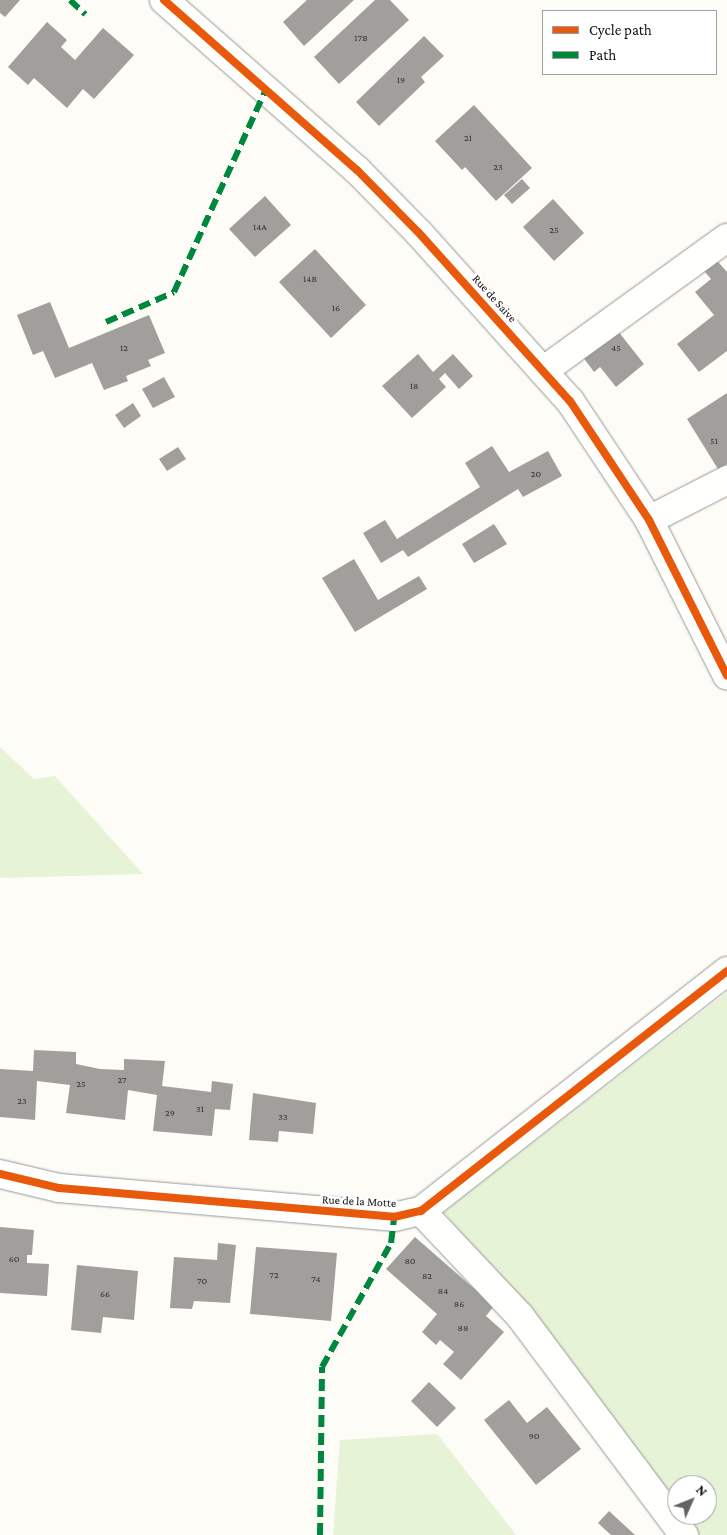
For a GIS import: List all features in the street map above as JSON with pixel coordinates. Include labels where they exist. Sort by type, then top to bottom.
[{"type":"street","name":"Rue de Saive","points":[[164,0],[357,170],[419,232],[570,401],[649,520],[727,676]]},
{"type":"street","points":[[543,370],[727,238]]},
{"type":"street","points":[[649,520],[727,480]]},
{"type":"street","name":"Rue de la Motte","points":[[0,1174],[58,1188],[88,1191],[394,1217],[421,1211],[727,972]]},
{"type":"street","points":[[421,1211],[520,1316],[684,1535]]},
{"type":"green space","points":[[0,747],[34,779],[55,776],[143,874],[0,878]]},
{"type":"green space","points":[[727,992],[727,1535],[700,1535],[692,1525],[717,1525],[717,1475],[667,1475],[667,1493],[444,1212]]},
{"type":"green space","points":[[437,1434],[516,1535],[333,1535],[340,1440]]},
{"type":"building","points":[[0,0],[20,0],[5,17],[0,13]]},
{"type":"building","points":[[307,0],[354,0],[304,46],[283,22]]},
{"type":"building","points":[[375,0],[390,0],[409,20],[339,84],[314,57]]},
{"type":"building","points":[[47,22],[67,40],[61,47],[75,60],[103,28],[134,55],[94,99],[83,89],[67,108],[34,78],[28,85],[8,67]]},
{"type":"building","points":[[424,36],[444,56],[421,77],[425,82],[379,126],[356,102]]},
{"type":"building","points":[[474,105],[532,168],[496,201],[465,167],[462,170],[435,141]]},
{"type":"building","points":[[522,179],[530,188],[512,204],[504,195]]},
{"type":"building","points":[[265,196],[291,225],[255,257],[229,229]]},
{"type":"building","points":[[553,199],[584,233],[554,261],[523,227]]},
{"type":"building","points":[[315,249],[366,305],[331,338],[279,282]]},
{"type":"building","points":[[711,254],[727,272],[727,351],[699,372],[677,344],[714,315],[695,292],[711,279],[699,265]]},
{"type":"building","points":[[50,302],[69,348],[149,315],[165,353],[148,360],[151,366],[126,376],[128,381],[104,390],[92,363],[55,378],[43,351],[33,355],[17,315]]},
{"type":"building","points":[[614,326],[644,364],[616,387],[600,367],[594,372],[580,353]]},
{"type":"building","points":[[418,354],[433,372],[453,354],[473,376],[459,389],[445,373],[439,379],[446,387],[412,418],[382,386]]},
{"type":"building","points":[[164,377],[175,397],[153,408],[142,389]]},
{"type":"building","points":[[727,393],[727,464],[718,469],[687,419]]},
{"type":"building","points":[[133,403],[141,416],[124,428],[115,415]]},
{"type":"building","points":[[492,446],[509,472],[548,451],[562,476],[523,497],[518,489],[408,557],[403,550],[381,563],[363,533],[385,520],[397,539],[480,487],[465,463]]},
{"type":"building","points":[[178,447],[186,459],[167,471],[159,459]]},
{"type":"building","points":[[494,524],[507,544],[474,563],[462,544]]},
{"type":"building","points":[[354,559],[378,600],[419,576],[427,589],[355,632],[322,578]]},
{"type":"building","points":[[34,1050],[76,1052],[76,1064],[100,1069],[124,1070],[124,1059],[165,1061],[162,1086],[211,1092],[212,1081],[233,1084],[230,1110],[215,1109],[212,1136],[153,1131],[157,1095],[128,1090],[125,1120],[66,1113],[70,1085],[37,1081],[35,1120],[0,1117],[0,1069],[33,1071]]},
{"type":"building","points":[[253,1093],[316,1103],[313,1134],[279,1131],[278,1142],[249,1140]]},
{"type":"building","points":[[0,1227],[34,1230],[32,1255],[27,1255],[27,1263],[49,1264],[47,1296],[0,1293]]},
{"type":"building","points":[[415,1237],[494,1306],[486,1316],[504,1332],[461,1380],[443,1364],[454,1352],[440,1340],[436,1345],[422,1332],[437,1314],[386,1269]]},
{"type":"building","points":[[218,1243],[236,1245],[230,1303],[194,1301],[192,1309],[170,1308],[174,1257],[217,1260]]},
{"type":"building","points":[[256,1247],[337,1253],[331,1321],[250,1314]]},
{"type":"building","points":[[77,1265],[138,1271],[134,1320],[103,1317],[101,1333],[71,1330]]},
{"type":"building","points":[[429,1382],[456,1408],[437,1427],[411,1401]]},
{"type":"building","points":[[509,1400],[527,1423],[547,1407],[581,1449],[536,1485],[484,1420]]},
{"type":"building","points":[[609,1511],[635,1535],[611,1535],[598,1523]]},
{"type":"marked path","points":[[70,0],[85,14]]},
{"type":"marked path","points":[[106,322],[174,292],[266,89]]},
{"type":"marked path","points":[[320,1535],[322,1367],[391,1243],[394,1217]]},
{"type":"cycle path","points":[[164,0],[357,170],[419,233],[570,401],[649,520],[727,676]]},
{"type":"cycle path","points":[[0,1174],[59,1188],[394,1217],[421,1211],[727,971]]}]
